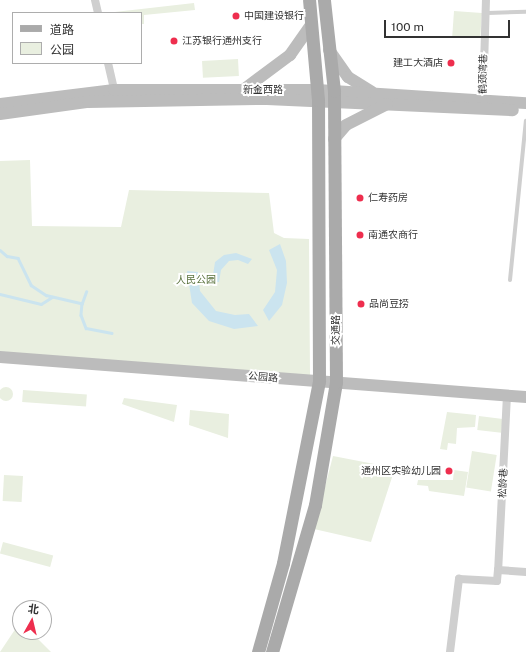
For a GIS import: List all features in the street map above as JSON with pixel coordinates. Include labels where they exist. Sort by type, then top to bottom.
[{"type":"main road","name":"交通路","points":[[258,652],[283,564],[319,381],[318,95],[309,0]]},
{"type":"main road","name":"交通路","points":[[272,652],[315,505],[336,382],[334,96],[324,0]]},
{"type":"main road","points":[[243,90],[290,55],[311,25]]},
{"type":"main road","points":[[328,49],[348,77],[379,95]]},
{"type":"main road","name":"新金西路","points":[[0,104],[114,90],[243,90],[334,96],[379,95],[526,103]]},
{"type":"main road","name":"新金西路","points":[[0,114],[88,102],[318,95]]},
{"type":"main road","name":"新金西路","points":[[334,96],[388,104],[526,111]]},
{"type":"main road","points":[[334,139],[346,125],[388,104]]},
{"type":"main road","name":"公园路","points":[[0,358],[526,397]]},
{"type":"street","points":[[95,0],[98,12]]},
{"type":"street","name":"鹤颈湾巷","points":[[483,100],[488,13],[486,0]]},
{"type":"street","points":[[108,64],[114,90]]},
{"type":"street","name":"松龄巷","points":[[498,570],[507,396]]},
{"type":"street","points":[[450,652],[459,579],[497,581],[498,570],[526,572]]},
{"type":"lane","points":[[488,13],[526,12]]},
{"type":"lane","points":[[510,280],[526,121]]},
{"type":"green space","points":[[194,3],[195,10],[144,15],[144,24],[142,24],[142,12],[115,12]]},
{"type":"green space","points":[[454,11],[482,13],[480,38],[452,36]]},
{"type":"green space","points":[[238,59],[239,76],[203,78],[202,61]]},
{"type":"green space","name":"人民公园","points":[[30,160],[32,226],[121,227],[129,190],[269,193],[274,233],[284,238],[309,239],[310,376],[0,355],[0,161]]},
{"type":"green space","points":[[3,387],[9,387],[13,391],[13,397],[9,401],[3,401],[-1,397],[-1,391]]},
{"type":"green space","points":[[23,390],[87,394],[86,406],[22,402]]},
{"type":"green space","points":[[124,398],[177,405],[174,422],[122,404]]},
{"type":"green space","points":[[190,410],[229,414],[228,438],[189,425]]},
{"type":"green space","points":[[447,412],[476,415],[475,427],[457,428],[456,444],[448,443],[447,450],[440,449]]},
{"type":"green space","points":[[479,416],[503,419],[501,433],[477,430]]},
{"type":"green space","points":[[472,451],[497,455],[491,491],[466,488]]},
{"type":"green space","points":[[333,456],[395,468],[371,542],[314,529]]},
{"type":"green space","points":[[454,470],[468,472],[464,496],[429,491],[428,486],[417,485],[418,480],[453,480]]},
{"type":"green space","points":[[4,475],[23,476],[22,502],[3,501]]},
{"type":"green space","points":[[3,542],[53,555],[50,567],[0,554]]},
{"type":"green space","points":[[12,634],[12,640],[39,640],[51,652],[0,652]]},
{"type":"water","points":[[280,244],[286,261],[287,283],[282,305],[269,321],[263,310],[275,292],[277,270],[269,250]]},
{"type":"water","points":[[236,253],[252,259],[248,264],[238,260],[229,261],[221,270],[219,282],[212,282],[215,262],[224,255]]},
{"type":"water","points":[[187,271],[198,272],[200,291],[216,311],[235,315],[249,314],[258,326],[234,329],[209,321],[192,303]]},
{"type":"waterway","points":[[0,250],[7,256],[18,258],[31,285],[46,295],[82,303],[86,292]]},
{"type":"waterway","points":[[0,294],[41,304],[52,297]]},
{"type":"waterway","points":[[82,303],[81,315],[86,328],[112,333]]},
{"type":"place","name":"中国建设银行","points":[[236,16]]},
{"type":"place","name":"江苏银行通州支行","points":[[174,41]]},
{"type":"place","name":"建工大酒店","points":[[451,63]]},
{"type":"place","name":"仁寿药房","points":[[360,198]]},
{"type":"place","name":"南通农商行","points":[[360,235]]},
{"type":"place","name":"品尚豆捞","points":[[361,304]]},
{"type":"place","name":"通州区实验幼儿园","points":[[449,471]]}]
